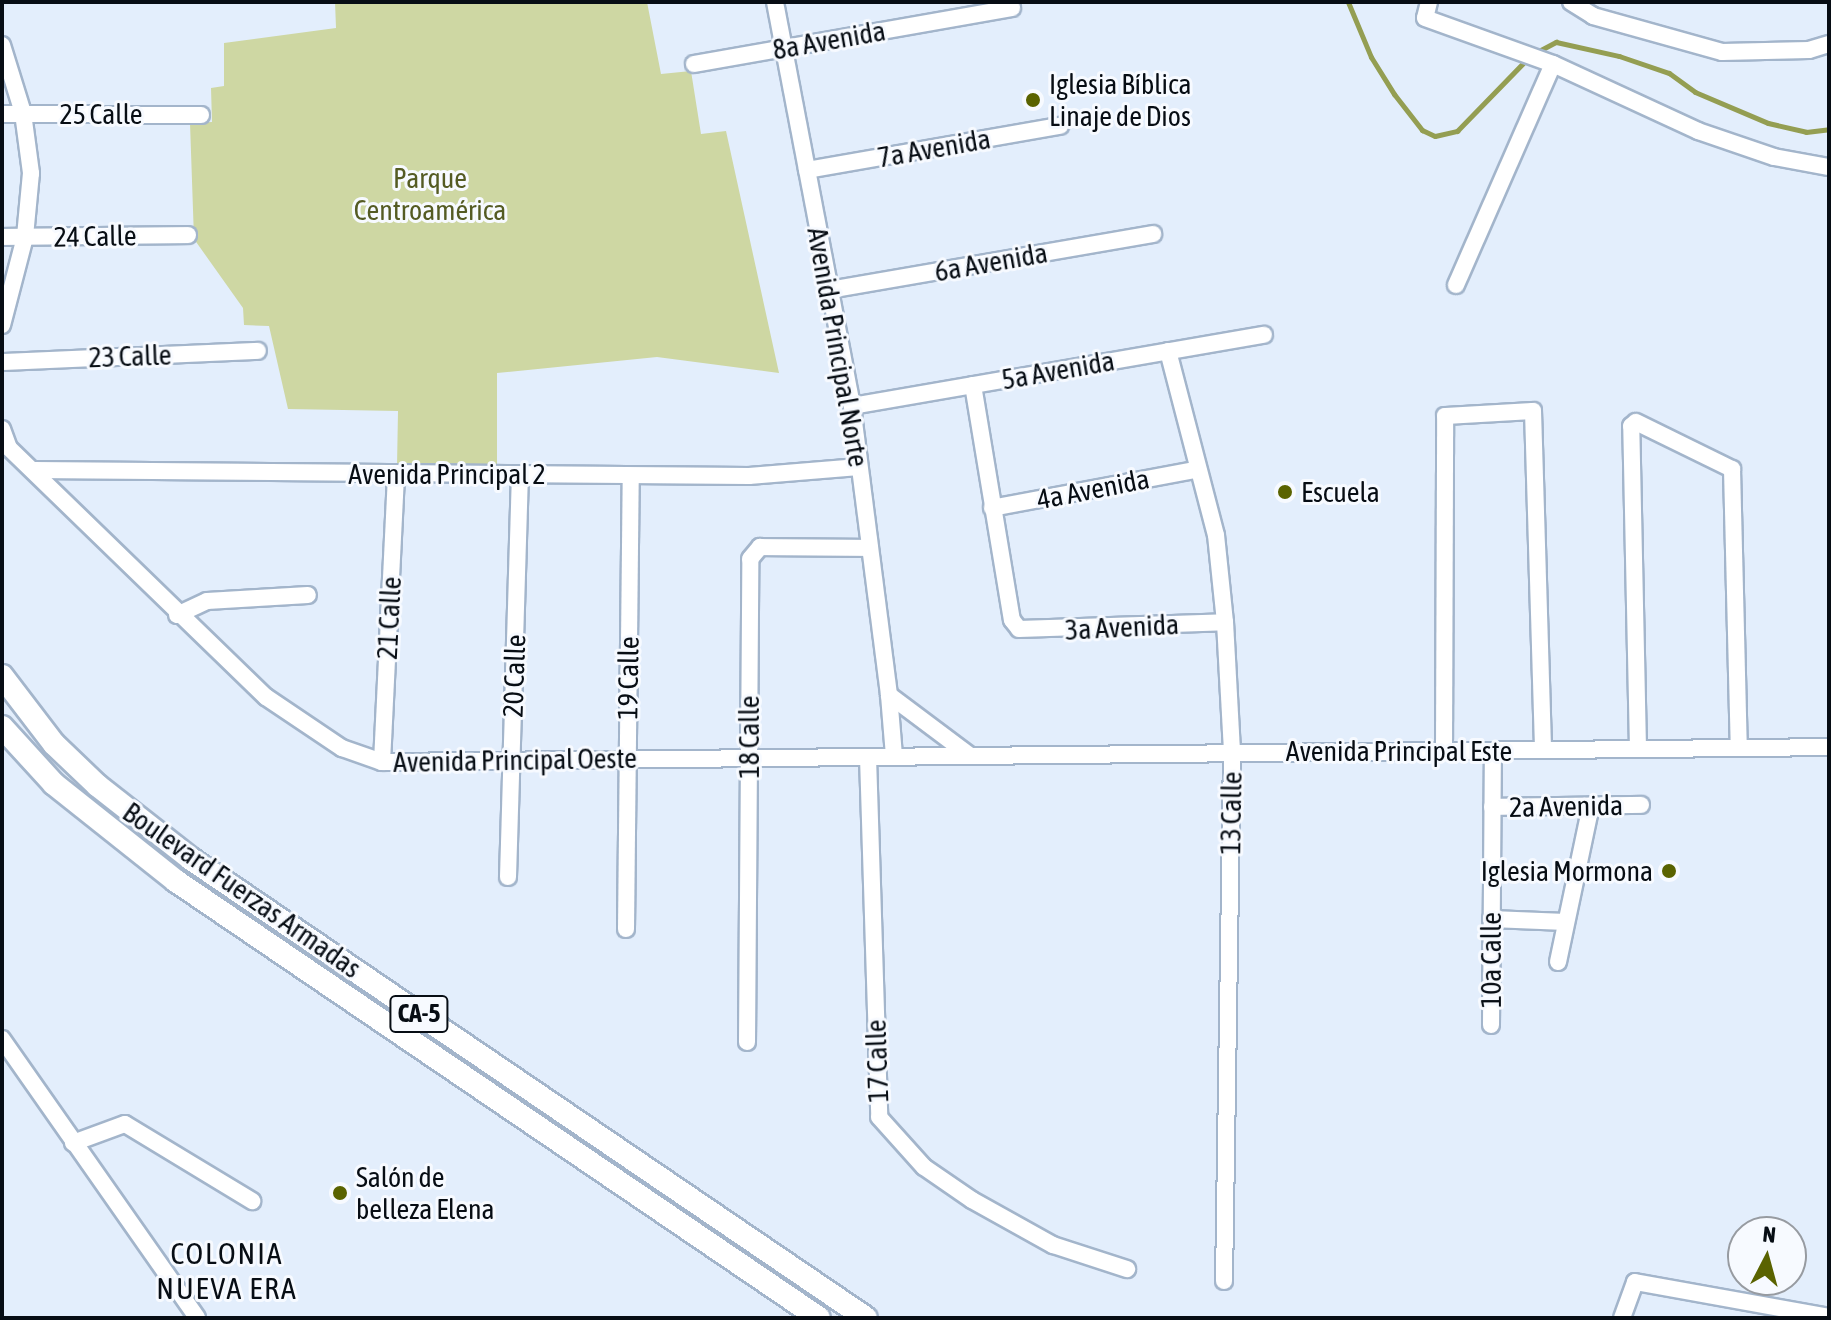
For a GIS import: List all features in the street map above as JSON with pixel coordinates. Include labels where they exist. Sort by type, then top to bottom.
[{"type":"highway","name":"Boulevard Fuerzas Armadas","points":[[2,676],[54,744],[87,775],[191,859],[866,1318]]},
{"type":"highway","name":"Boulevard Fuerzas Armadas","points":[[2,727],[54,784],[176,881],[819,1318]]},
{"type":"highway","points":[[2,748],[54,784]]},
{"type":"street","name":"Avenida Principal Norte","points":[[775,2],[852,406],[894,756]]},
{"type":"street","points":[[1429,2],[1423,8],[1425,18],[1553,64],[1698,131],[1774,157],[1829,167]]},
{"type":"street","points":[[1571,2],[1593,16],[1722,52],[1809,50],[1829,44]]},
{"type":"street","name":"8a Avenida","points":[[694,64],[1012,8]]},
{"type":"street","points":[[2,45],[23,113],[31,173],[25,237],[2,325]]},
{"type":"street","points":[[1456,285],[1553,64]]},
{"type":"street","name":"25 Calle","points":[[2,114],[201,115]]},
{"type":"street","name":"7a Avenida","points":[[807,170],[1060,126]]},
{"type":"street","name":"6a Avenida","points":[[829,290],[1153,234]]},
{"type":"street","name":"24 Calle","points":[[2,237],[188,235]]},
{"type":"street","name":"5a Avenida","points":[[852,406],[1264,335]]},
{"type":"street","name":"23 Calle","points":[[2,362],[258,351]]},
{"type":"street","name":"13 Calle","points":[[1168,351],[1195,470],[1216,535],[1225,622],[1232,750],[1224,1281]]},
{"type":"street","points":[[973,385],[992,508]]},
{"type":"street","points":[[1444,751],[1444,418],[1533,411],[1543,750]]},
{"type":"street","points":[[1638,749],[1631,426],[1636,422],[1732,469],[1739,747]]},
{"type":"street","name":"Avenida Principal Oeste","points":[[2,429],[9,448],[177,615],[266,697],[342,748],[382,762],[968,754]]},
{"type":"street","name":"Avenida Principal 2","points":[[34,470],[749,476],[859,467]]},
{"type":"street","name":"4a Avenida","points":[[992,508],[1195,470]]},
{"type":"street","name":"21 Calle","points":[[382,762],[396,474]]},
{"type":"street","name":"20 Calle","points":[[508,877],[520,475]]},
{"type":"street","name":"19 Calle","points":[[626,929],[631,476]]},
{"type":"street","name":"3a Avenida","points":[[992,508],[1012,620],[1019,629],[1225,622]]},
{"type":"street","name":"18 Calle","points":[[747,1042],[752,552],[760,547],[870,548]]},
{"type":"street","points":[[177,615],[207,601],[308,595]]},
{"type":"street","points":[[889,695],[968,754]]},
{"type":"street","name":"Avenida Principal Este","points":[[968,754],[1829,747]]},
{"type":"street","name":"10a Calle","points":[[1491,1025],[1493,751]]},
{"type":"street","name":"17 Calle","points":[[868,757],[879,1117],[924,1167],[972,1200],[1053,1245],[1127,1269]]},
{"type":"street","points":[[1558,962],[1591,805]]},
{"type":"street","name":"2a Avenida","points":[[1492,807],[1641,805]]},
{"type":"street","points":[[1491,919],[1566,922]]},
{"type":"street","points":[[2,1039],[197,1318]]},
{"type":"street","points":[[73,1143],[125,1124],[252,1201]]},
{"type":"street","points":[[1622,1318],[1635,1282],[1829,1317]]},
{"type":"green space","name":"Parque Centroamérica","points":[[335,2],[647,2],[661,74],[691,71],[701,134],[726,131],[779,373],[657,357],[497,373],[497,466],[397,466],[398,411],[288,409],[269,326],[244,325],[243,308],[194,239],[190,123],[212,122],[211,88],[224,86],[224,43],[336,28]]},
{"type":"waterway","points":[[1348,2],[1371,57],[1394,94],[1422,130],[1435,136],[1457,131],[1527,59]]},
{"type":"waterway","points":[[1535,53],[1556,42],[1619,56],[1669,73],[1695,92],[1768,123],[1806,132],[1829,129]]},
{"type":"place","name":"Iglesia Bíblica Linaje de Dios","points":[[1033,100]]},
{"type":"place","name":"Escuela","points":[[1285,492]]},
{"type":"place","name":"Iglesia Mormona","points":[[1669,871]]},
{"type":"place","name":"Salón de belleza Elena","points":[[340,1193]]},
{"type":"district","name":"COLONIA NUEVA ERA","points":[[227,1270]]}]
